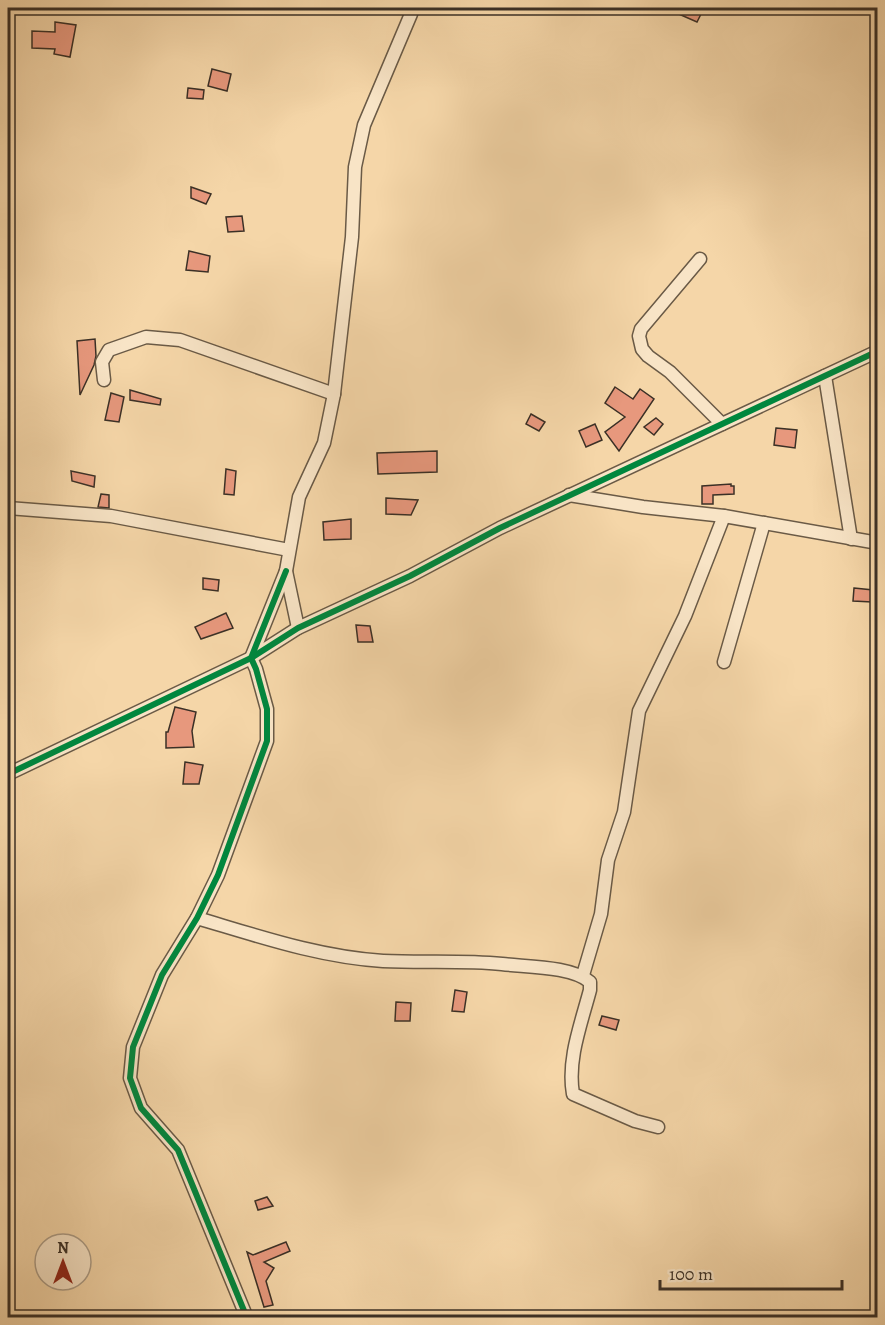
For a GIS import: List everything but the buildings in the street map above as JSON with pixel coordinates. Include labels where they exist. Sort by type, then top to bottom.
[{"type":"street","points":[[247,1317],[178,1150],[141,1108],[130,1078],[133,1047],[162,975],[196,918],[218,875],[267,741],[267,709],[251,657],[286,571],[299,497],[324,443],[334,394],[352,237],[355,167],[364,125],[411,14],[411,8]]},
{"type":"street","points":[[700,259],[641,329],[639,336],[642,349],[648,356],[670,372],[722,424]]},
{"type":"street","points":[[104,380],[102,362],[109,350],[146,337],[180,340],[334,394]]},
{"type":"street","points":[[8,774],[251,657],[298,628],[410,576],[500,528],[878,351]]},
{"type":"street","points":[[825,376],[851,539]]},
{"type":"street","points":[[568,495],[643,507],[724,516],[878,543]]},
{"type":"street","points":[[8,508],[111,516],[289,550]]},
{"type":"street","points":[[583,975],[601,914],[608,860],[624,812],[639,711],[685,616],[724,516]]},
{"type":"street","points":[[724,662],[764,523]]},
{"type":"street","points":[[286,571],[298,628]]},
{"type":"street","points":[[196,918],[311,951],[382,961],[476,961],[559,970],[583,975],[590,982],[590,990],[570,1077],[573,1094],[635,1121],[658,1127]]},
{"type":"cycle path","points":[[8,774],[251,658],[298,628],[410,576],[500,528],[878,351]]},
{"type":"cycle path","points":[[247,1318],[178,1150],[141,1108],[130,1078],[133,1047],[162,975],[197,918],[218,875],[267,741],[267,709],[251,658],[286,571]]}]
